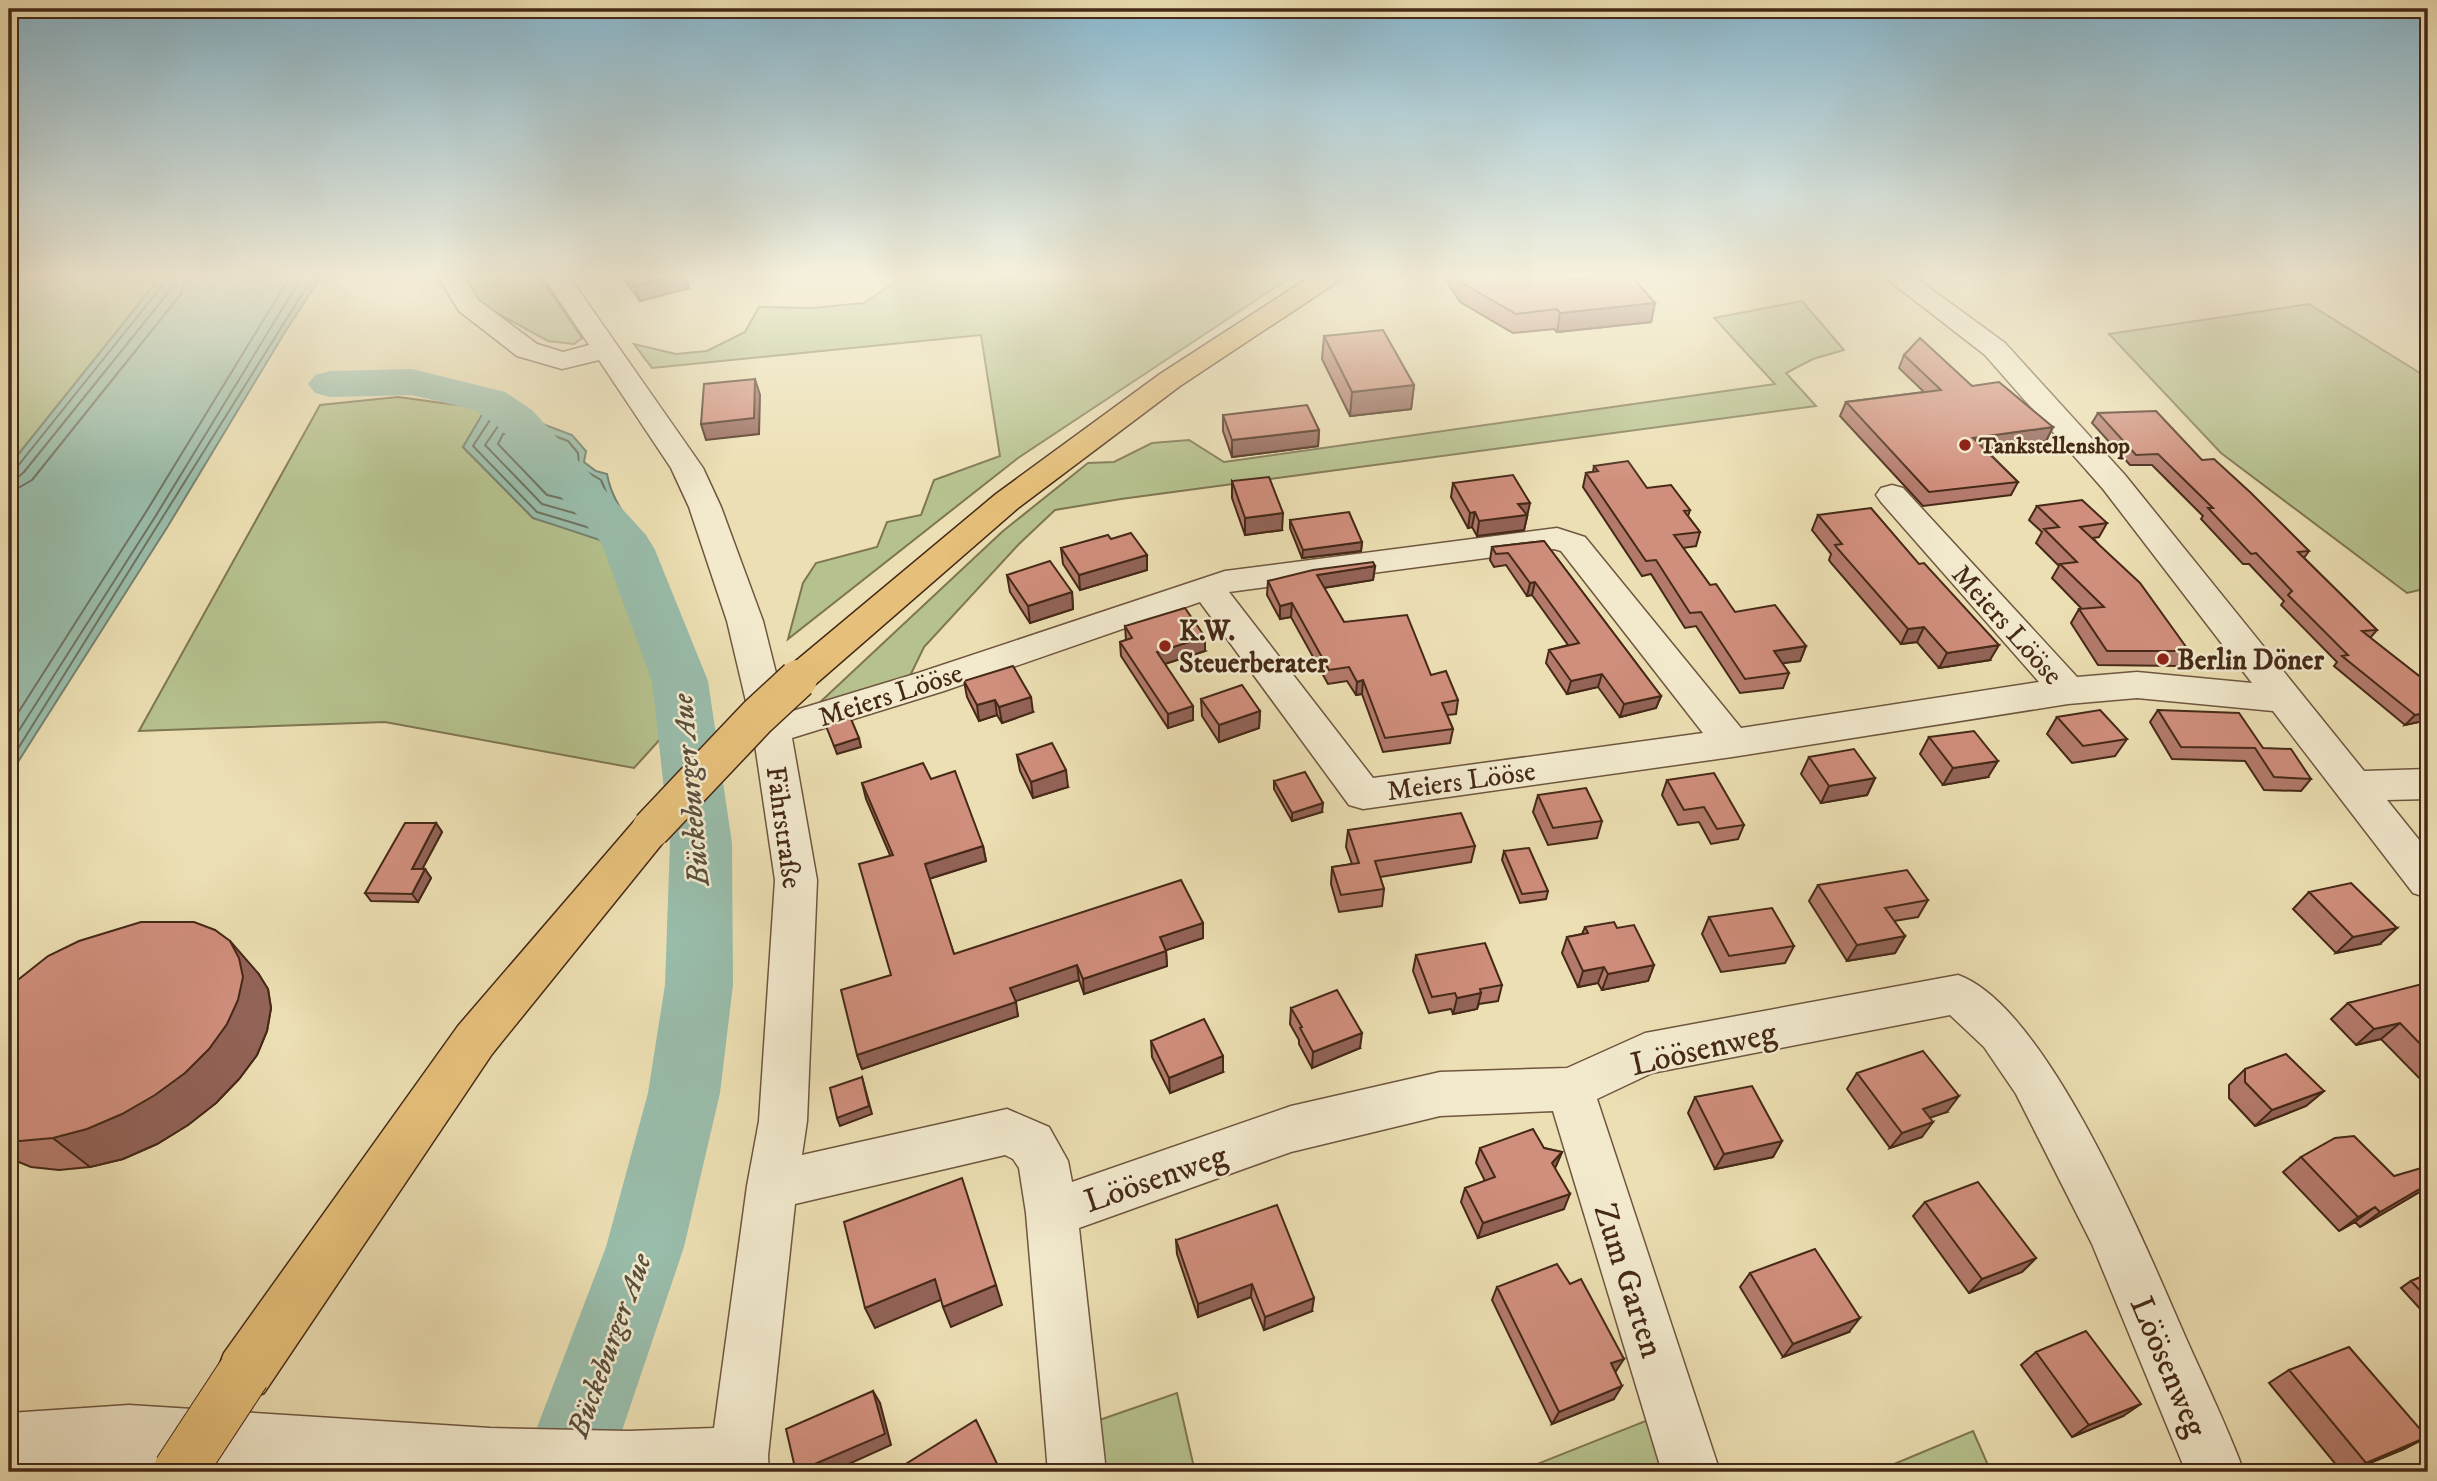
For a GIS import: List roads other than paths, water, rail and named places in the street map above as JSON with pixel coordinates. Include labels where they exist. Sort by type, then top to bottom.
[{"type":"main road","points":[[179,1472],[244,1373],[475,1040],[651,828],[757,717],[798,679],[1007,501],[1170,380],[1225,344]]},
{"type":"street","points":[[519,344],[527,350],[562,361],[604,350]]},
{"type":"street","name":"Fährstraße","points":[[600,344],[687,468],[746,621],[772,731],[796,880],[783,1121],[772,1185],[740,1464]]},
{"type":"street","points":[[1989,344],[2114,482],[2428,881]]},
{"type":"street","name":"Meiers Lööse","points":[[1892,495],[2068,691]]},
{"type":"street","name":"Meiers Lööse","points":[[772,731],[931,682],[1225,582],[1557,538],[1573,544],[1732,743]]},
{"type":"street","name":"Meiers Lööse","points":[[1207,587],[1363,794],[1732,743],[2068,691],[2137,685],[2286,699]]},
{"type":"street","points":[[2354,786],[2428,784]]},
{"type":"street","name":"Löösenweg","points":[[772,1185],[1007,1132],[1031,1143],[1043,1161],[1052,1213],[1304,1126],[1440,1094],[1570,1088],[1645,1054],[1958,995],[2000,1033],[2033,1079],[2112,1229],[2215,1472]]},
{"type":"street","name":"Zum Garten","points":[[1570,1088],[1691,1472]]},
{"type":"street","points":[[1052,1213],[1077,1472]]},
{"type":"street","points":[[9,1442],[129,1434],[490,1457],[740,1464]]},
{"type":"water","points":[[107,344],[278,344],[168,526],[9,776],[9,466]]},
{"type":"water","points":[[490,401],[511,404],[540,423],[572,435],[586,451],[584,462],[596,471],[607,474],[617,502],[646,543],[630,550],[533,518],[463,447]]},
{"type":"waterway","name":"Bückeburger Aue","points":[[330,384],[412,382],[490,401],[516,419],[621,535],[630,550],[680,681],[701,843],[699,985],[684,1093],[645,1247],[564,1472]]},
{"type":"place","name":"Tankstellenshop","points":[[1965,445]]},
{"type":"place","name":"K.W. Steuerberater","points":[[1165,646]]},
{"type":"place","name":"Berlin Döner","points":[[2163,659]]}]
